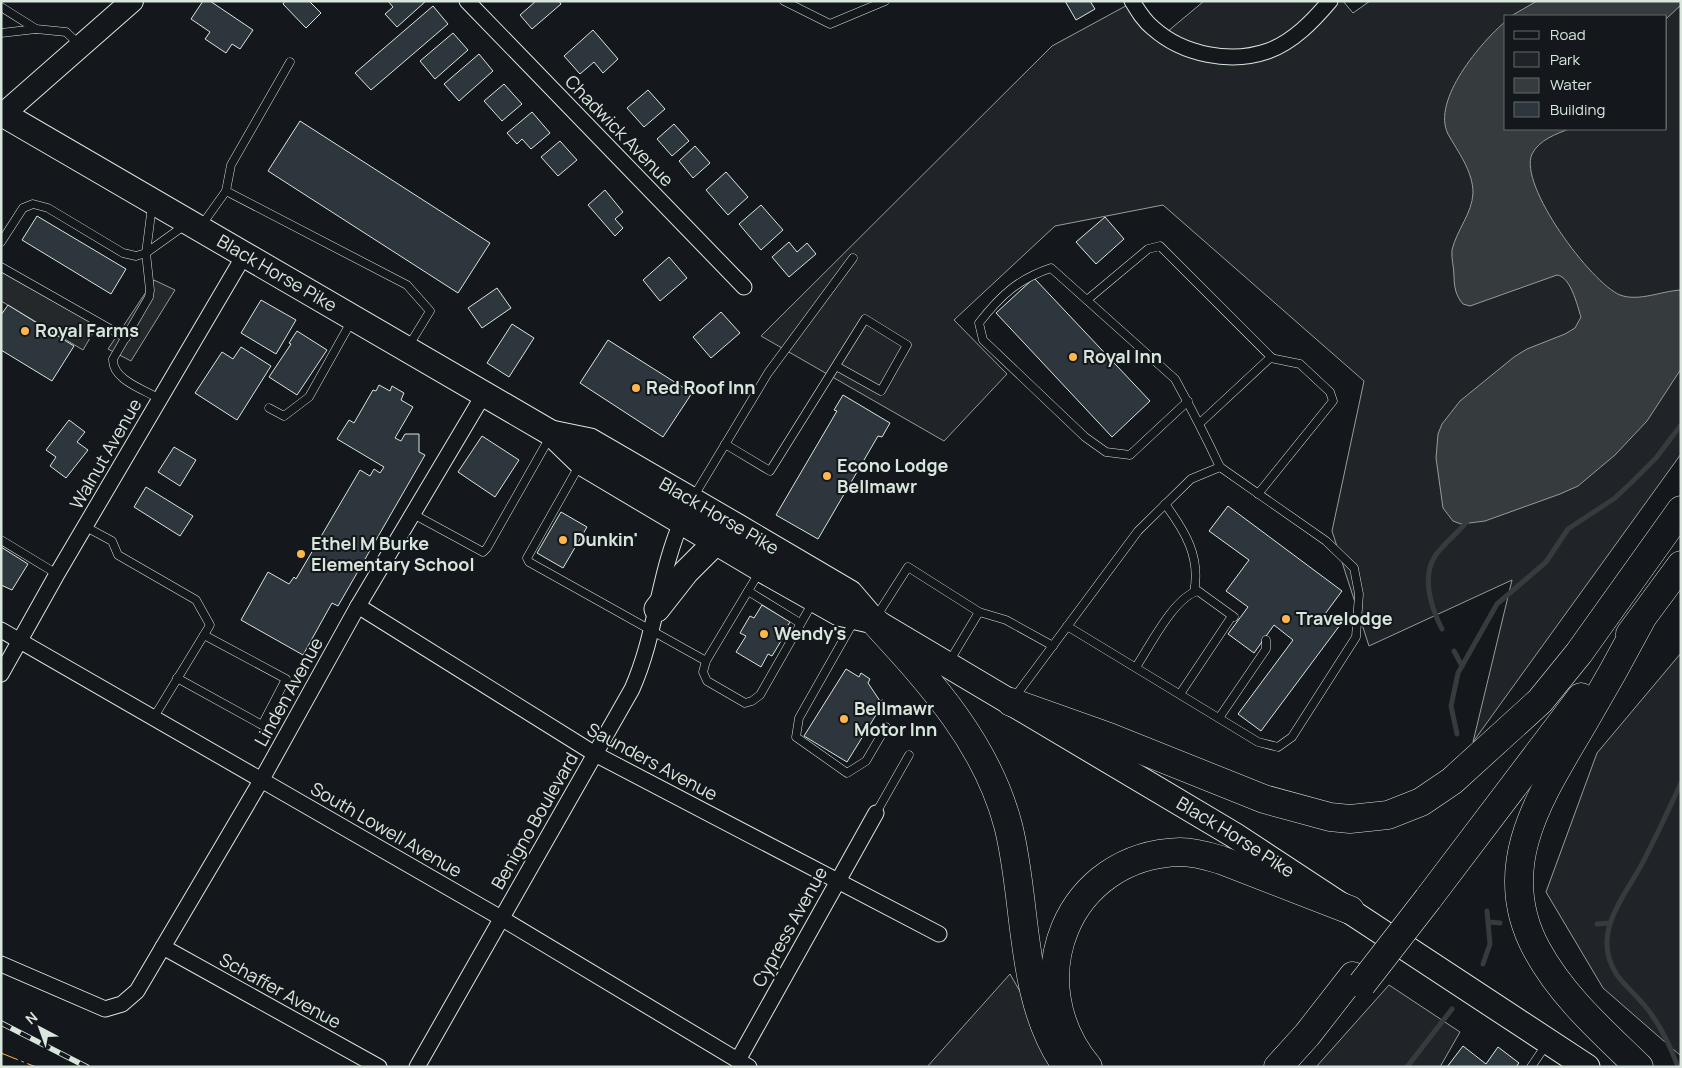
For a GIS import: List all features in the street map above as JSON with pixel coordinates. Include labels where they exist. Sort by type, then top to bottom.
[{"type":"highway","points":[[1012,702],[1109,737],[1264,799],[1330,817],[1350,819],[1388,815],[1421,802],[1452,781],[1540,701],[1579,653],[1681,510]]},
{"type":"highway","points":[[1298,1067],[1357,980],[1642,620],[1681,566]]},
{"type":"highway","points":[[1422,896],[1592,662],[1627,584]]},
{"type":"highway","points":[[865,619],[948,704],[976,746],[995,785],[1013,849],[1032,973],[1040,1009],[1049,1037],[1067,1067]]},
{"type":"highway","points":[[1639,1067],[1573,1001],[1546,966],[1528,932],[1522,913],[1519,879],[1523,844],[1537,806],[1642,620]]},
{"type":"highway","points":[[1088,1067],[1078,1055],[1061,1023],[1056,1002],[1055,964],[1059,944],[1077,908],[1088,893],[1119,870],[1136,861],[1157,855],[1180,852],[1199,854],[1221,860],[1350,910]]},
{"type":"highway","points":[[1278,1067],[1357,980]]},
{"type":"main road","points":[[2,114],[132,1]]},
{"type":"main road","name":"Black Horse Pike","points":[[2,114],[552,433],[581,462],[687,511],[850,593],[865,619]]},
{"type":"main road","name":"Black Horse Pike","points":[[552,433],[590,442],[687,511],[716,542],[839,613],[865,619],[949,663],[1234,835],[1587,1067]]},
{"type":"main road","points":[[655,619],[686,572],[716,542]]},
{"type":"street","name":"Chadwick Avenue","points":[[467,1],[744,287]]},
{"type":"street","points":[[1132,1],[1154,30],[1185,48],[1209,56],[1242,56],[1268,51],[1287,41],[1310,24],[1330,1]]},
{"type":"street","name":"Walnut Avenue","points":[[1,674],[57,574],[245,254]]},
{"type":"street","name":"Linden Avenue","points":[[1,964],[105,1009],[122,1004],[137,991],[262,779],[358,606],[484,394]]},
{"type":"street","name":"Benigno Boulevard","points":[[417,1067],[632,689],[642,667],[655,619],[664,571],[687,511]]},
{"type":"street","name":"Saunders Avenue","points":[[358,606],[595,754],[939,934]]},
{"type":"street","name":"South Lowell Avenue","points":[[1,630],[501,918],[743,1064]]},
{"type":"street","name":"Cypress Avenue","points":[[743,1064],[837,882],[876,813]]},
{"type":"street","name":"Schaffer Avenue","points":[[163,947],[379,1067]]},
{"type":"lane","points":[[784,1],[830,24],[885,1]]},
{"type":"lane","points":[[1,6],[36,29]]},
{"type":"lane","points":[[1,33],[36,29],[66,32],[80,46]]},
{"type":"lane","points":[[1,242],[23,208],[37,204],[48,208],[123,253],[136,256],[146,253],[194,225],[226,191],[231,165],[290,62]]},
{"type":"lane","points":[[226,191],[407,285],[430,311],[407,349]]},
{"type":"lane","points":[[152,202],[146,253],[150,290],[149,298],[113,359],[114,370],[127,381],[160,399]]},
{"type":"lane","points":[[1087,300],[1148,249],[1160,246],[1270,358],[1300,364],[1330,392],[1333,401],[1258,494]]},
{"type":"lane","points":[[687,511],[768,373],[852,258]]},
{"type":"lane","points":[[1,267],[126,338]]},
{"type":"lane","points":[[1067,626],[1258,742],[1278,747],[1292,737],[1356,637],[1359,594],[1354,568],[1326,541],[1220,467],[1200,423],[1188,401],[1175,379],[1051,268],[1029,276],[1009,290],[979,323],[983,340],[1085,437],[1106,452],[1130,455],[1188,401]]},
{"type":"lane","points":[[268,408],[284,416],[309,397],[353,318]]},
{"type":"lane","points":[[725,444],[770,471],[865,319],[907,345],[881,391],[836,366]]},
{"type":"lane","points":[[1200,423],[1270,358]]},
{"type":"lane","points":[[412,514],[483,552],[552,433]]},
{"type":"lane","points":[[581,462],[527,558],[528,562],[655,619],[706,661]]},
{"type":"lane","points":[[1012,702],[1138,531],[1191,479],[1220,467]]},
{"type":"lane","points":[[1165,504],[1181,525],[1194,554],[1196,580],[1194,592]]},
{"type":"lane","points":[[86,527],[112,541],[118,555],[196,600],[210,624],[154,717]]},
{"type":"lane","points":[[1,540],[57,574]]},
{"type":"lane","points":[[886,727],[866,761],[848,773],[796,737],[799,718],[865,619],[908,567],[979,612],[1006,620],[1053,646]]},
{"type":"lane","points":[[761,569],[706,661],[703,672],[707,681],[745,703],[752,701],[760,695],[815,598]]},
{"type":"lane","points":[[1136,668],[1181,601],[1198,590],[1233,616],[1180,694]]},
{"type":"lane","points":[[748,591],[800,624]]},
{"type":"lane","points":[[949,663],[979,612]]},
{"type":"lane","points":[[177,678],[262,725],[286,679],[204,635]]},
{"type":"lane","points":[[1219,718],[1266,648],[1266,640]]},
{"type":"lane","points":[[876,813],[909,755]]},
{"type":"lane","points":[[1531,1067],[1548,1041]]},
{"type":"green space","points":[[1204,1],[1343,1],[1353,13],[1370,1],[1681,1],[1681,454],[1473,742],[1512,580],[1369,646],[1332,531],[1364,381],[1163,205],[1055,226],[954,320],[1007,374],[944,441],[761,336],[1052,46],[1133,2],[1161,37]]},
{"type":"green space","points":[[1681,653],[1681,1056],[1603,988],[1546,892],[1597,753]]},
{"type":"green space","points":[[1010,974],[1063,1067],[927,1067]]},
{"type":"green space","points":[[1389,985],[1460,1032],[1440,1067],[1316,1067]]},
{"type":"shaded area","points":[[1,272],[97,326],[83,350],[1,301]]},
{"type":"shaded area","points":[[154,280],[175,290],[131,361],[108,349]]},
{"type":"water","points":[[1537,1],[1681,1],[1681,5],[1667,18],[1667,15],[1513,15]]},
{"type":"water","points":[[1504,23],[1504,130],[1566,130],[1543,141],[1532,154],[1531,168],[1536,187],[1546,209],[1560,232],[1592,272],[1607,287],[1620,295],[1642,297],[1681,290],[1681,369],[1647,421],[1615,455],[1578,486],[1485,521],[1461,524],[1453,521],[1443,508],[1436,458],[1438,434],[1442,424],[1460,401],[1514,357],[1527,349],[1565,334],[1575,328],[1581,317],[1570,286],[1562,277],[1557,275],[1470,306],[1463,304],[1456,291],[1452,250],[1470,208],[1473,193],[1468,169],[1448,134],[1445,120],[1447,105],[1462,72],[1484,42]]},
{"type":"building","points":[[203,1],[210,1],[253,30],[240,49],[232,44],[226,53],[205,39],[210,32],[191,19]]},
{"type":"building","points":[[285,1],[309,1],[321,13],[306,28],[283,4]]},
{"type":"building","points":[[388,1],[426,1],[397,27],[385,14],[393,7]]},
{"type":"building","points":[[536,1],[559,1],[561,4],[532,29],[520,15]]},
{"type":"building","points":[[1065,1],[1090,1],[1095,9],[1076,20]]},
{"type":"building","points":[[433,6],[448,24],[371,90],[355,73]]},
{"type":"building","points":[[593,30],[618,59],[603,73],[594,62],[580,74],[564,56]]},
{"type":"building","points":[[453,33],[468,50],[435,79],[420,61]]},
{"type":"building","points":[[479,54],[493,71],[459,101],[444,84]]},
{"type":"building","points":[[504,84],[522,104],[502,121],[484,101]]},
{"type":"building","points":[[648,90],[665,109],[644,127],[627,108]]},
{"type":"building","points":[[532,112],[550,133],[531,149],[522,139],[517,144],[507,133]]},
{"type":"building","points":[[300,121],[490,243],[458,293],[268,171]]},
{"type":"building","points":[[674,124],[689,141],[672,156],[657,139]]},
{"type":"building","points":[[560,141],[577,160],[558,176],[541,157]]},
{"type":"building","points":[[695,146],[710,163],[693,178],[679,161]]},
{"type":"building","points":[[726,172],[748,197],[728,215],[706,190]]},
{"type":"building","points":[[605,190],[623,212],[615,219],[623,228],[615,236],[588,205]]},
{"type":"building","points":[[761,205],[783,230],[761,250],[739,224]]},
{"type":"building","name":"Royal Farms","points":[[37,216],[126,269],[111,294],[22,240]]},
{"type":"building","points":[[1105,217],[1124,239],[1096,264],[1076,242]]},
{"type":"building","points":[[789,242],[797,252],[807,243],[816,254],[789,277],[772,257]]},
{"type":"building","points":[[669,257],[687,278],[660,301],[643,280]]},
{"type":"building","name":"Royal Inn","points":[[1034,278],[1150,401],[1112,437],[996,313]]},
{"type":"building","points":[[497,288],[511,308],[482,328],[468,308]]},
{"type":"building","points":[[261,300],[296,320],[276,354],[241,333]]},
{"type":"building","name":"Royal Farms","points":[[8,305],[74,346],[52,381],[1,350],[1,315]]},
{"type":"building","points":[[721,312],[740,333],[711,358],[693,337]]},
{"type":"building","points":[[512,324],[534,338],[509,377],[487,363]]},
{"type":"building","points":[[297,331],[327,350],[297,395],[269,377],[291,344],[289,343]]},
{"type":"building","name":"Red Roof Inn","points":[[608,340],[692,393],[663,437],[580,383]]},
{"type":"building","points":[[241,347],[271,366],[237,420],[195,393],[222,352],[233,359]]},
{"type":"building","points":[[379,385],[390,391],[392,386],[404,393],[401,400],[413,407],[395,438],[401,441],[405,434],[419,434],[419,452],[425,455],[338,606],[332,603],[303,655],[241,620],[268,572],[289,584],[294,577],[296,579],[360,470],[370,476],[374,469],[380,473],[384,467],[337,439],[349,420],[354,423],[373,390],[376,391]]},
{"type":"building","name":"Econo Lodge Bellmawr","points":[[843,395],[890,423],[882,437],[878,436],[818,539],[776,515],[837,411],[834,410]]},
{"type":"building","points":[[69,420],[85,432],[77,442],[88,450],[66,478],[50,466],[56,457],[46,450]]},
{"type":"building","points":[[482,436],[519,460],[495,497],[458,472]]},
{"type":"building","points":[[174,447],[196,460],[180,486],[158,472]]},
{"type":"building","points":[[146,487],[193,516],[180,536],[134,507]]},
{"type":"building","name":"Travelodge","points":[[1228,506],[1342,591],[1325,614],[1340,625],[1261,731],[1238,714],[1293,640],[1274,625],[1254,653],[1228,634],[1248,607],[1226,591],[1249,560],[1209,531]]},
{"type":"building","points":[[561,512],[587,527],[563,568],[537,553]]},
{"type":"building","points":[[1,547],[28,564],[12,590],[1,585]]},
{"type":"building","name":"Wendy's","points":[[762,605],[790,622],[788,625],[790,626],[772,656],[768,654],[761,667],[736,652],[746,636],[740,633],[750,616],[754,618]]},
{"type":"building","name":"Bellmawr Motor Inn","points":[[846,669],[859,677],[861,673],[870,679],[868,683],[880,701],[883,700],[884,702],[847,762],[804,736]]},
{"type":"building","points":[[1463,1046],[1486,1064],[1498,1047],[1519,1063],[1516,1067],[1447,1067]]},
{"type":"waterway","points":[[1457,734],[1451,706],[1458,673],[1497,604],[1546,562],[1568,529],[1615,498],[1634,480],[1656,458],[1681,425]]},
{"type":"waterway","points":[[1442,629],[1431,600],[1428,579],[1430,569],[1433,559],[1439,551],[1469,519]]},
{"type":"waterway","points":[[1454,651],[1462,666]]},
{"type":"waterway","points":[[1678,1067],[1660,1027],[1645,1006],[1617,975],[1609,959],[1607,944],[1608,930],[1613,915],[1649,851],[1681,783]]},
{"type":"waterway","points":[[1483,964],[1490,944],[1487,911]]},
{"type":"waterway","points":[[1488,922],[1500,923]]},
{"type":"waterway","points":[[1597,924],[1609,923]]},
{"type":"waterway","points":[[1407,1067],[1452,1009]]},
{"type":"railway","points":[[1,1023],[87,1067]]},
{"type":"power","points":[[1,1053],[36,1067]]},
{"type":"place","name":"Royal Farms","points":[[25,331]]},
{"type":"place","name":"Royal Inn","points":[[1073,357]]},
{"type":"place","name":"Red Roof Inn","points":[[636,388]]},
{"type":"place","name":"Econo Lodge Bellmawr","points":[[827,476]]},
{"type":"place","name":"Dunkin'","points":[[563,540]]},
{"type":"place","name":"Ethel M Burke Elementary School","points":[[301,554]]},
{"type":"place","name":"Travelodge","points":[[1286,619]]},
{"type":"place","name":"Wendy's","points":[[764,634]]},
{"type":"place","name":"Bellmawr Motor Inn","points":[[844,719]]}]
